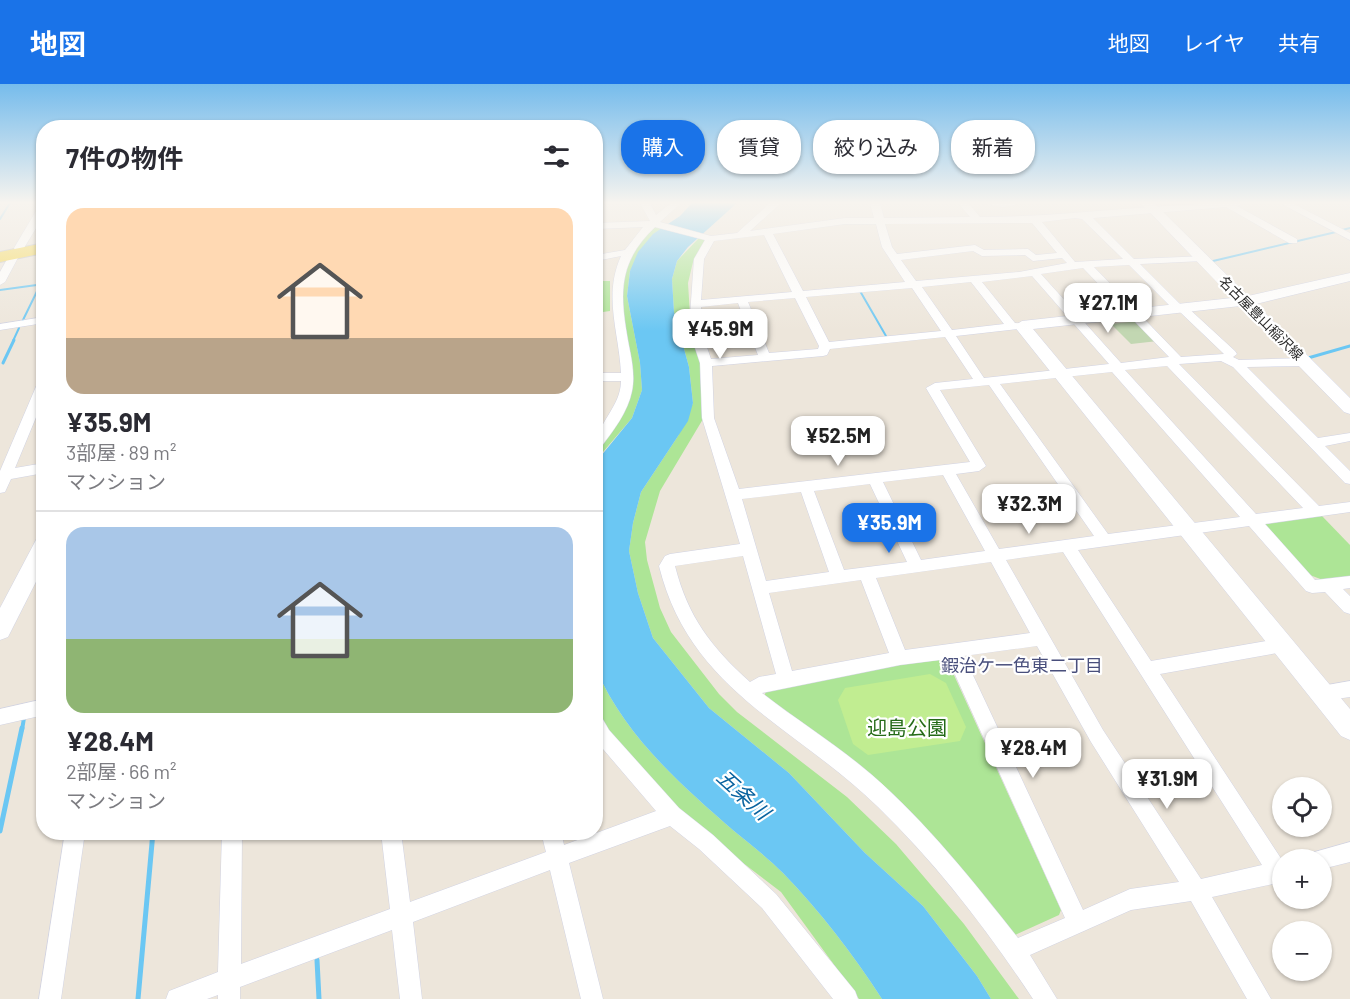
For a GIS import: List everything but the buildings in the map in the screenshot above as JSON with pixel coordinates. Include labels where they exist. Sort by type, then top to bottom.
[{"type":"main road","points":[[9,253],[35,246]]},
{"type":"main road","points":[[9,253],[36,249]]},
{"type":"street","points":[[603,432],[613,420],[627,390],[626,359],[616,307],[616,283],[628,252],[634,246]]},
{"type":"street","points":[[705,246],[699,260],[695,330],[706,363],[708,418],[734,495],[786,680]]},
{"type":"street","points":[[706,363],[823,352],[825,346],[774,246]]},
{"type":"street","points":[[887,246],[948,333],[1105,541]]},
{"type":"street","points":[[1057,246],[1132,314],[1316,512]]},
{"type":"street","points":[[1116,246],[1234,359],[1350,479]]},
{"type":"street","name":"名古屋豊山稲沢線","points":[[1190,246],[1350,408]]},
{"type":"street","points":[[894,257],[975,248],[982,254],[1028,252],[1033,258],[1065,255]]},
{"type":"street","points":[[603,257],[628,252]]},
{"type":"street","points":[[0,282],[9,253]]},
{"type":"street","points":[[695,304],[974,279],[1080,265],[1202,258]]},
{"type":"street","points":[[1034,272],[1312,587],[1350,582]]},
{"type":"street","points":[[825,346],[1244,301],[1350,277]]},
{"type":"street","points":[[974,279],[1061,373],[1350,728]]},
{"type":"street","points":[[742,300],[765,358]]},
{"type":"street","points":[[0,327],[36,321]]},
{"type":"street","points":[[734,495],[979,466],[932,388],[1223,357],[1304,362]]},
{"type":"street","points":[[603,377],[626,377]]},
{"type":"street","points":[[2,480],[36,401]]},
{"type":"street","points":[[1315,443],[1350,437]]},
{"type":"street","points":[[2,480],[36,470]]},
{"type":"street","points":[[947,470],[1097,735],[1196,890],[1260,999]]},
{"type":"street","points":[[874,478],[917,567]]},
{"type":"street","points":[[806,487],[839,578]]},
{"type":"street","points":[[760,588],[1350,507]]},
{"type":"street","points":[[1066,546],[1272,858]]},
{"type":"street","points":[[749,549],[670,560],[667,566],[675,595],[688,625],[733,680],[864,782],[892,810],[967,891],[1014,951],[1047,999]]},
{"type":"street","points":[[0,630],[7,603],[36,557]]},
{"type":"street","points":[[866,574],[900,658]]},
{"type":"street","points":[[1329,585],[1350,607]]},
{"type":"street","points":[[749,693],[759,685],[900,658],[1042,638]]},
{"type":"street","points":[[1146,669],[1283,645]]},
{"type":"street","points":[[953,651],[1078,922]]},
{"type":"street","points":[[1322,693],[1350,689]]},
{"type":"street","points":[[0,717],[36,709]]},
{"type":"street","points":[[603,736],[672,815],[706,842],[769,901],[847,999]]},
{"type":"street","points":[[177,999],[229,989],[401,916],[672,815]]},
{"type":"street","points":[[50,999],[74,840]]},
{"type":"street","points":[[229,989],[232,840]]},
{"type":"street","points":[[392,840],[411,999]]},
{"type":"street","points":[[552,840],[592,999]]},
{"type":"street","points":[[1332,856],[1350,852]]},
{"type":"street","points":[[1014,951],[1130,900],[1196,890],[1272,874]]},
{"type":"green space","points":[[638,246],[649,246],[630,271],[627,296],[640,363],[642,390],[632,418],[603,452],[603,437],[630,390],[620,282],[631,254]]},
{"type":"green space","points":[[692,246],[702,246],[693,262],[688,283],[691,331],[703,365],[703,419],[660,491],[645,542],[647,560],[660,608],[671,632],[719,694],[737,712],[847,797],[896,844],[964,924],[1019,999],[991,999],[977,976],[923,906],[865,853],[789,773],[709,708],[653,638],[638,593],[629,551],[641,492],[678,436],[693,403],[689,367],[674,312],[672,279],[677,261]]},
{"type":"green space","points":[[603,281],[610,281],[610,311],[603,312]]},
{"type":"green space","points":[[1138,321],[1158,341],[1131,344],[1111,324]]},
{"type":"green space","points":[[1322,516],[1350,545],[1350,576],[1323,580],[1302,572],[1262,524]]},
{"type":"green space","name":"迎島公園","points":[[942,659],[948,662],[1061,910],[1059,915],[1015,935],[980,893],[764,699],[766,690],[901,664]]},
{"type":"green space","points":[[930,674],[946,683],[966,727],[960,741],[868,755],[853,744],[838,700],[845,688]]},
{"type":"green space","points":[[603,683],[622,716],[674,777],[797,887],[836,933],[882,999],[859,999],[781,892],[692,824],[609,734],[603,722]]},
{"type":"water","name":"五条川","points":[[643,246],[689,246],[677,261],[672,279],[674,312],[689,367],[693,403],[688,421],[641,492],[629,551],[638,593],[653,638],[709,708],[789,773],[865,853],[923,906],[977,976],[991,999],[882,999],[836,933],[797,887],[674,777],[622,716],[603,683],[603,453],[632,418],[642,390],[640,363],[627,296],[630,271]]},
{"type":"waterway","points":[[1213,261],[1278,246]]},
{"type":"waterway","points":[[0,290],[36,285]]},
{"type":"waterway","points":[[860,291],[886,336]]},
{"type":"waterway","points":[[22,322],[36,293]]},
{"type":"waterway","points":[[13,341],[19,328]]},
{"type":"waterway","points":[[3,363],[14,340]]},
{"type":"waterway","points":[[1308,358],[1350,346]]},
{"type":"waterway","points":[[21,719],[24,718],[22,730]]},
{"type":"waterway","points":[[0,831],[22,728]]},
{"type":"waterway","points":[[138,999],[152,840]]},
{"type":"waterway","points":[[317,960],[319,999]]},
{"type":"district","name":"鍜治ケ一色東二丁目","points":[[1022,666]]}]
